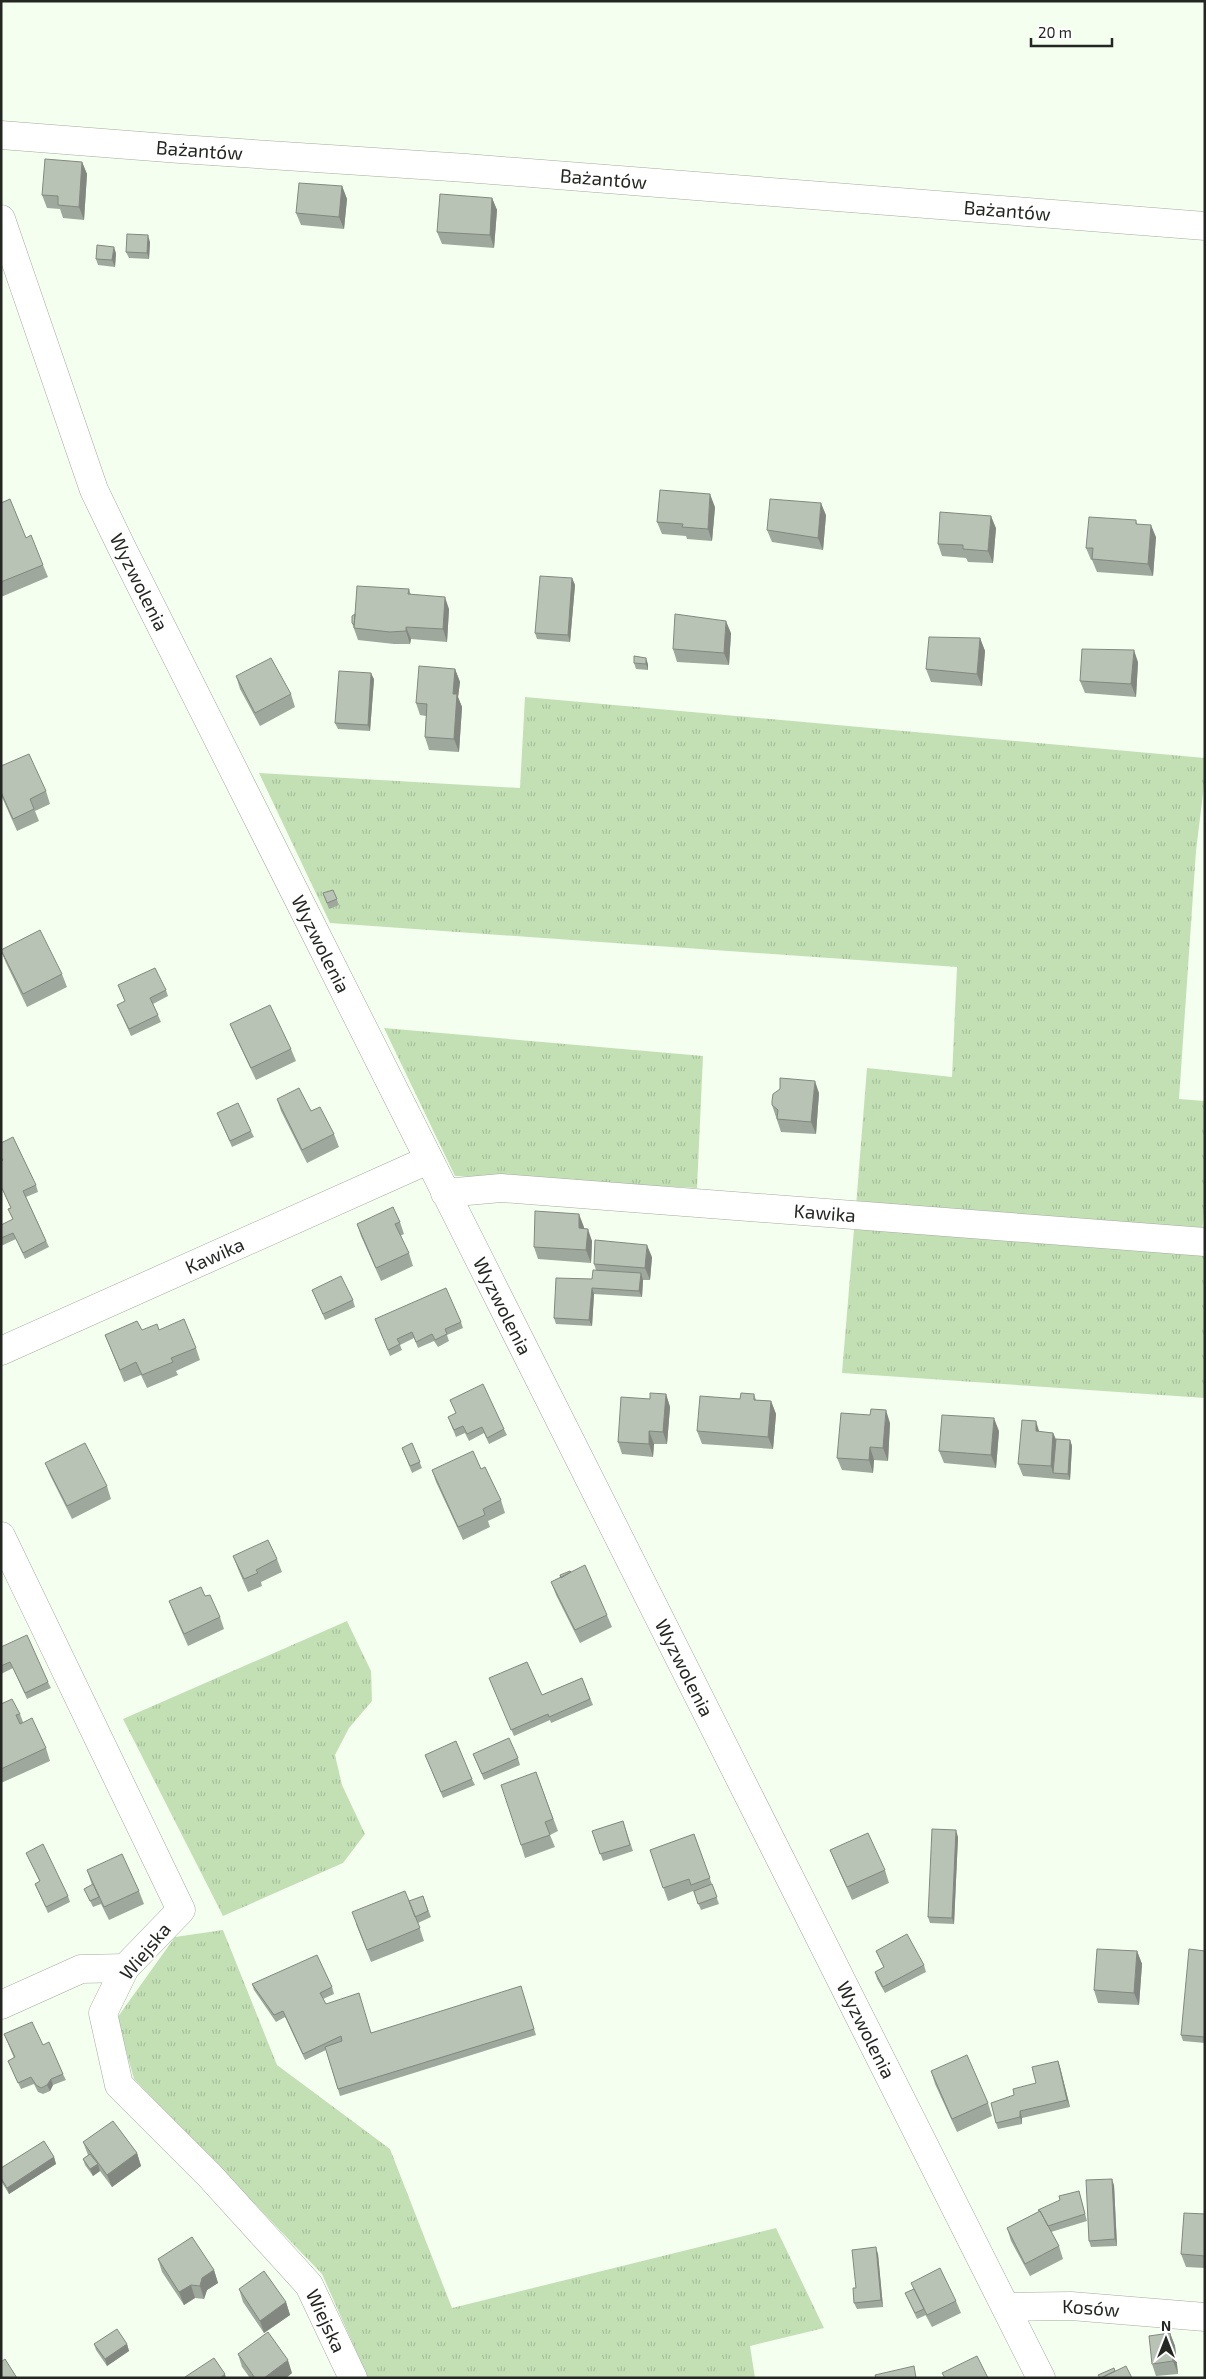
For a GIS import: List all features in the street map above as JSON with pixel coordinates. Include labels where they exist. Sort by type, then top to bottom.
[{"type":"street","name":"Bażantów","points":[[1,135],[466,168],[1205,226]]},
{"type":"street","name":"Wyzwolenia","points":[[1,219],[94,490],[428,1160],[1007,2307],[1041,2378]]},
{"type":"street","name":"Kawika","points":[[1,1351],[428,1160]]},
{"type":"street","name":"Kawika","points":[[445,1192],[501,1188],[1205,1242]]},
{"type":"street","name":"Wiejska","points":[[1,1536],[181,1910],[125,1968],[103,2013],[119,2085],[210,2176],[309,2285],[353,2378]]},
{"type":"street","points":[[1,2005],[81,1969],[125,1968]]},
{"type":"street","name":"Kosów","points":[[1007,2307],[1071,2306],[1205,2317]]},
{"type":"green space","points":[[525,697],[1205,758],[1205,777],[1196,851],[1179,1099],[1205,1101],[1205,1203],[1202,1231],[856,1206],[867,1068],[952,1077],[957,967],[330,923],[259,773],[520,788]]},
{"type":"green space","points":[[384,1028],[703,1056],[697,1188],[455,1176]]},
{"type":"green space","points":[[854,1229],[1205,1253],[1205,1398],[842,1373]]},
{"type":"green space","points":[[347,1621],[371,1671],[372,1701],[349,1728],[335,1755],[342,1785],[365,1834],[343,1863],[223,1916],[123,1719]]},
{"type":"green space","points":[[223,1930],[277,2065],[390,2149],[452,2308],[776,2228],[824,2328],[750,2346],[755,2378],[368,2378],[322,2274],[134,2079],[117,2018],[175,1937]]},
{"type":"building","points":[[45,159],[82,162],[79,207],[58,205],[58,196],[42,195]]},
{"type":"building","points":[[299,183],[342,186],[339,217],[296,213]]},
{"type":"building","points":[[440,194],[492,198],[490,235],[437,232]]},
{"type":"building","points":[[127,234],[148,235],[147,253],[126,252]]},
{"type":"building","points":[[97,245],[114,247],[112,260],[96,259]]},
{"type":"building","points":[[660,490],[710,494],[708,529],[682,527],[683,524],[657,522]]},
{"type":"building","points":[[10,499],[26,538],[31,535],[43,565],[1,582],[1,503]]},
{"type":"building","points":[[770,499],[821,503],[818,538],[767,530]]},
{"type":"building","points":[[940,512],[991,516],[988,551],[963,549],[963,545],[938,544]]},
{"type":"building","points":[[1089,517],[1136,520],[1136,524],[1151,525],[1148,564],[1092,559],[1093,548],[1086,548]]},
{"type":"building","points":[[540,576],[572,578],[568,635],[535,633]]},
{"type":"building","points":[[357,586],[409,589],[408,594],[445,597],[443,629],[406,627],[406,631],[390,632],[354,628]]},
{"type":"building","points":[[355,614],[354,625],[352,623],[352,616]]},
{"type":"building","points":[[675,614],[726,621],[724,653],[673,649]]},
{"type":"building","points":[[929,637],[980,638],[977,674],[926,669]]},
{"type":"building","points":[[1082,649],[1134,650],[1131,684],[1080,681]]},
{"type":"building","points":[[634,656],[646,658],[646,664],[634,663]]},
{"type":"building","points":[[271,658],[291,694],[255,713],[236,676]]},
{"type":"building","points":[[419,666],[455,669],[453,694],[457,694],[454,739],[425,737],[427,704],[416,703]]},
{"type":"building","points":[[339,671],[371,673],[368,725],[335,723]]},
{"type":"building","points":[[29,754],[46,791],[30,799],[34,809],[13,819],[1,792],[1,766]]},
{"type":"building","points":[[333,890],[337,899],[327,903],[323,893]]},
{"type":"building","points":[[40,930],[62,974],[23,994],[1,950]]},
{"type":"building","points":[[155,968],[166,990],[150,998],[158,1015],[129,1029],[117,1005],[125,1001],[118,985]]},
{"type":"building","points":[[270,1005],[291,1049],[251,1068],[230,1024]]},
{"type":"building","points":[[780,1078],[815,1081],[811,1122],[777,1119],[778,1110],[772,1105],[772,1101],[773,1094],[780,1089]]},
{"type":"building","points":[[299,1088],[311,1111],[320,1107],[334,1134],[302,1150],[277,1099]]},
{"type":"building","points":[[238,1103],[251,1131],[230,1141],[217,1113]]},
{"type":"building","points":[[13,1137],[36,1185],[23,1191],[46,1241],[23,1253],[13,1233],[1,1238],[1,1225],[13,1219],[8,1209],[11,1208],[1,1186],[1,1161],[3,1160],[1,1157],[1,1143]]},
{"type":"building","points":[[393,1207],[400,1222],[395,1224],[409,1253],[376,1268],[357,1224]]},
{"type":"building","points":[[535,1211],[579,1214],[579,1228],[588,1229],[586,1250],[534,1247]]},
{"type":"building","points":[[595,1240],[647,1245],[645,1268],[594,1264]]},
{"type":"building","points":[[593,1270],[641,1273],[639,1291],[592,1288],[589,1320],[554,1318],[556,1278],[592,1279]]},
{"type":"building","points":[[341,1276],[353,1300],[323,1314],[312,1290]]},
{"type":"building","points":[[446,1288],[461,1322],[445,1329],[447,1334],[435,1340],[432,1334],[416,1342],[412,1332],[397,1339],[400,1344],[388,1350],[375,1319]]},
{"type":"building","points":[[184,1319],[196,1348],[171,1358],[173,1362],[142,1375],[136,1362],[120,1370],[105,1335],[137,1321],[142,1330],[157,1324],[159,1330]]},
{"type":"building","points":[[483,1384],[504,1429],[487,1438],[482,1427],[467,1434],[463,1426],[454,1430],[448,1417],[456,1413],[450,1400]]},
{"type":"building","points":[[650,1393],[666,1394],[663,1432],[649,1431],[649,1444],[618,1442],[621,1397],[650,1399]]},
{"type":"building","points":[[741,1393],[754,1394],[754,1400],[771,1401],[768,1437],[697,1431],[700,1396],[740,1399]]},
{"type":"building","points":[[871,1409],[886,1410],[883,1448],[870,1447],[869,1460],[837,1458],[841,1413],[870,1415]]},
{"type":"building","points":[[942,1415],[994,1418],[991,1455],[939,1451]]},
{"type":"building","points":[[1022,1420],[1036,1421],[1036,1431],[1053,1433],[1051,1466],[1018,1464]]},
{"type":"building","points":[[1056,1439],[1070,1440],[1068,1474],[1053,1473]]},
{"type":"building","points":[[85,1443],[107,1486],[67,1506],[45,1463]]},
{"type":"building","points":[[412,1443],[420,1462],[410,1466],[402,1448]]},
{"type":"building","points":[[473,1451],[481,1469],[485,1467],[501,1500],[483,1509],[485,1515],[458,1527],[432,1470]]},
{"type":"building","points":[[268,1540],[277,1559],[256,1570],[258,1573],[244,1579],[233,1556]]},
{"type":"building","points":[[585,1565],[607,1615],[575,1630],[551,1582]]},
{"type":"building","points":[[571,1572],[561,1578],[560,1575]]},
{"type":"building","points":[[201,1587],[205,1596],[210,1595],[220,1617],[184,1634],[169,1601]]},
{"type":"building","points":[[27,1635],[48,1682],[25,1693],[10,1662],[1,1666],[1,1647]]},
{"type":"building","points":[[527,1662],[542,1695],[582,1678],[590,1699],[549,1717],[548,1714],[511,1730],[489,1678]]},
{"type":"building","points":[[12,1699],[20,1714],[16,1715],[20,1724],[32,1718],[46,1748],[1,1769],[1,1704]]},
{"type":"building","points":[[509,1738],[518,1758],[482,1774],[473,1754]]},
{"type":"building","points":[[456,1741],[472,1779],[441,1792],[425,1755]]},
{"type":"building","points":[[536,1772],[553,1819],[545,1822],[550,1835],[521,1845],[501,1785]]},
{"type":"building","points":[[623,1821],[630,1845],[600,1854],[592,1831]]},
{"type":"building","points":[[932,1829],[956,1830],[952,1918],[928,1917]]},
{"type":"building","points":[[868,1833],[885,1870],[847,1887],[830,1850]]},
{"type":"building","points":[[694,1834],[710,1878],[691,1885],[689,1879],[663,1888],[650,1850]]},
{"type":"building","points":[[43,1844],[68,1896],[46,1907],[35,1884],[40,1881],[26,1853]]},
{"type":"building","points":[[122,1854],[139,1891],[104,1907],[87,1870]]},
{"type":"building","points":[[93,1884],[99,1897],[90,1901],[84,1889]]},
{"type":"building","points":[[712,1884],[717,1897],[698,1904],[694,1891]]},
{"type":"building","points":[[405,1891],[420,1928],[367,1950],[352,1912]]},
{"type":"building","points":[[423,1896],[428,1911],[415,1917],[409,1901]]},
{"type":"building","points":[[907,1934],[924,1965],[883,1987],[875,1972],[884,1967],[876,1951]]},
{"type":"building","points":[[1097,1949],[1137,1951],[1134,1993],[1094,1990]]},
{"type":"building","points":[[1189,1949],[1205,1951],[1205,2037],[1181,2035]]},
{"type":"building","points":[[317,1955],[332,1987],[320,1993],[326,2004],[359,1993],[371,2033],[521,1986],[534,2029],[338,2089],[325,2047],[342,2041],[341,2036],[303,2054],[283,2011],[274,2015],[252,1984]]},
{"type":"building","points":[[32,2022],[43,2045],[49,2042],[63,2074],[51,2079],[47,2085],[41,2088],[36,2085],[31,2077],[18,2083],[8,2061],[15,2057],[4,2034]]},
{"type":"building","points":[[967,2055],[988,2103],[952,2119],[931,2071]]},
{"type":"building","points":[[1058,2061],[1067,2100],[1020,2111],[1020,2117],[996,2123],[991,2103],[1014,2095],[1013,2089],[1036,2083],[1032,2067]]},
{"type":"building","points":[[113,2121],[137,2153],[107,2175],[83,2142]]},
{"type":"building","points":[[44,2141],[54,2157],[7,2188],[1,2178],[1,2168]]},
{"type":"building","points":[[90,2154],[98,2164],[90,2169],[83,2159]]},
{"type":"building","points":[[1112,2179],[1115,2239],[1089,2241],[1086,2180]]},
{"type":"building","points":[[1079,2191],[1085,2214],[1048,2226],[1038,2210],[1060,2200],[1059,2196]]},
{"type":"building","points":[[1040,2211],[1059,2246],[1025,2264],[1007,2228]]},
{"type":"building","points":[[1184,2213],[1205,2214],[1205,2256],[1181,2254]]},
{"type":"building","points":[[192,2237],[214,2270],[202,2278],[200,2286],[191,2285],[179,2292],[158,2259]]},
{"type":"building","points":[[876,2247],[881,2300],[854,2303],[853,2288],[856,2288],[852,2250]]},
{"type":"building","points":[[940,2268],[956,2301],[927,2315],[911,2283]]},
{"type":"building","points":[[264,2271],[286,2302],[260,2321],[239,2289]]},
{"type":"building","points":[[914,2289],[924,2309],[915,2313],[905,2293]]},
{"type":"building","points":[[117,2329],[127,2344],[105,2359],[94,2344]]},
{"type":"building","points":[[268,2332],[288,2360],[264,2378],[255,2378],[238,2354]]},
{"type":"building","points":[[1170,2333],[1173,2361],[1152,2364],[1149,2336]]},
{"type":"building","points":[[977,2356],[988,2378],[945,2378],[942,2373]]},
{"type":"building","points":[[214,2358],[225,2374],[220,2378],[185,2377]]},
{"type":"building","points":[[5,2359],[17,2378],[1,2378],[1,2362]]},
{"type":"building","points":[[914,2366],[916,2378],[876,2378],[875,2375]]},
{"type":"building","points":[[1126,2366],[1132,2378],[1101,2378]]},
{"type":"building","points":[[1114,2368],[1115,2371],[1101,2378],[1098,2375]]}]
